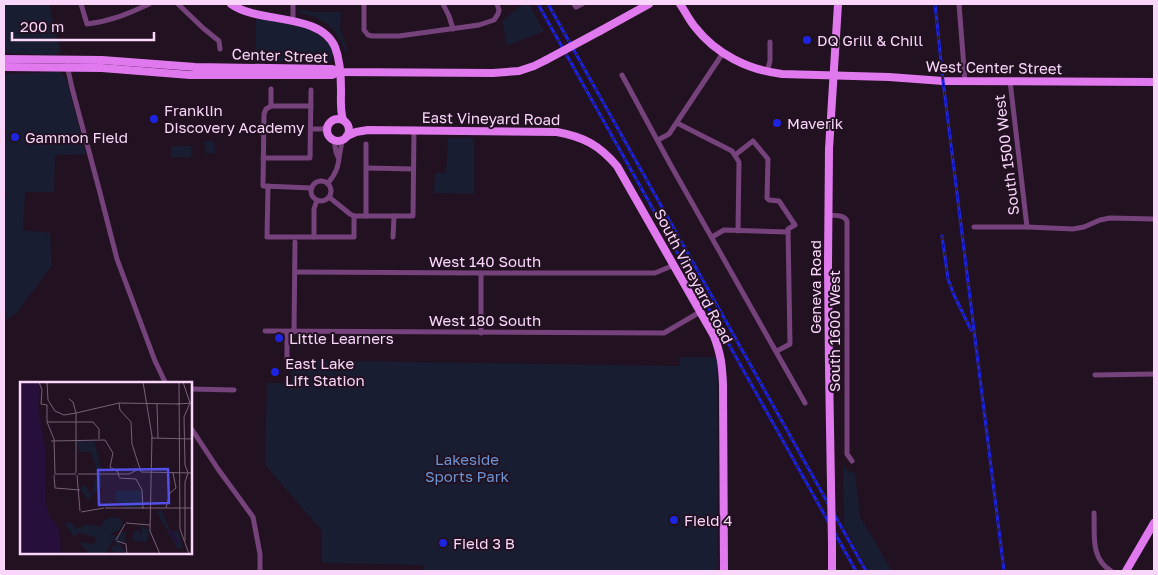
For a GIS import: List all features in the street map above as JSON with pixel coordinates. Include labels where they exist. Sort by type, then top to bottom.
[{"type":"main road","points":[[231,4],[256,14],[316,28],[326,34],[334,46],[338,58],[341,110],[349,129],[342,138],[332,138],[328,127]]},
{"type":"main road","points":[[339,72],[519,71],[546,60],[649,4]]},
{"type":"main road","name":"West Center Street","points":[[680,4],[694,26],[708,42],[742,64],[767,72],[925,80],[1154,82]]},
{"type":"main road","name":"Geneva Road","points":[[832,571],[828,216],[829,149],[838,4]]},
{"type":"main road","name":"Center Street","points":[[4,59],[190,75],[332,75],[339,72]]},
{"type":"main road","name":"Center Street","points":[[4,67],[102,60],[185,66],[332,68],[339,72]]},
{"type":"main road","points":[[129,70],[132,66],[155,69],[159,64]]},
{"type":"main road","points":[[185,66],[190,75]]},
{"type":"main road","points":[[328,127],[336,111],[339,72]]},
{"type":"main road","points":[[328,127],[336,119],[345,121]]},
{"type":"main road","name":"East Vineyard Road","points":[[345,121],[355,128],[368,130],[557,132],[574,135],[592,143],[607,155]]},
{"type":"main road","name":"East Vineyard Road","points":[[342,138],[356,132],[368,130]]},
{"type":"main road","name":"South Vineyard Road","points":[[607,155],[617,166],[714,336],[720,352],[722,362],[724,571]]},
{"type":"main road","points":[[1126,571],[1154,523]]},
{"type":"street","points":[[82,4],[87,24],[104,22],[149,4]]},
{"type":"street","points":[[178,4],[219,41],[220,48]]},
{"type":"street","points":[[293,4],[293,22]]},
{"type":"street","points":[[364,4],[364,30],[368,35],[372,36],[399,36],[479,25],[494,20],[499,10],[497,4]]},
{"type":"street","points":[[443,4],[453,29]]},
{"type":"street","points":[[574,4],[576,6],[582,4]]},
{"type":"street","points":[[959,4],[965,81]]},
{"type":"street","points":[[767,72],[770,61],[770,42]]},
{"type":"street","points":[[658,140],[669,134],[723,53]]},
{"type":"street","points":[[67,64],[117,259],[155,361],[165,382]]},
{"type":"street","points":[[622,75],[806,403]]},
{"type":"street","name":"South 1500 West","points":[[1010,81],[1027,227]]},
{"type":"street","points":[[271,89],[271,106]]},
{"type":"street","points":[[264,158],[310,158],[311,90]]},
{"type":"street","points":[[311,106],[271,106],[266,109],[264,114],[268,237],[354,237],[354,216]]},
{"type":"street","points":[[676,123],[732,151],[735,155],[739,162],[738,230]]},
{"type":"street","points":[[311,129],[328,127]]},
{"type":"street","points":[[329,197],[354,216],[413,216],[414,130]]},
{"type":"street","points":[[328,183],[337,170],[338,158],[336,152],[342,138]]},
{"type":"street","points":[[735,155],[753,140],[768,159],[767,198],[779,202],[794,225],[788,228],[790,344],[777,351]]},
{"type":"street","points":[[366,144],[366,216]]},
{"type":"street","points":[[366,168],[413,169]]},
{"type":"street","points":[[319,182],[328,183],[331,191],[329,197],[322,201],[316,200],[312,196],[314,184],[319,182]]},
{"type":"street","points":[[265,186],[312,188]]},
{"type":"street","points":[[314,237],[314,209],[316,200]]},
{"type":"street","points":[[394,216],[394,237]]},
{"type":"street","name":"South 1600 West","points":[[828,216],[844,217],[847,221],[847,454],[852,461]]},
{"type":"street","points":[[974,227],[1073,229],[1110,218],[1154,220]]},
{"type":"street","points":[[712,237],[724,230],[788,232]]},
{"type":"street","points":[[294,332],[295,242]]},
{"type":"street","name":"West 140 South","points":[[295,272],[655,273],[674,266]]},
{"type":"street","points":[[481,274],[481,333]]},
{"type":"street","name":"West 180 South","points":[[265,332],[664,333],[700,312]]},
{"type":"street","points":[[287,332],[287,359]]},
{"type":"street","points":[[1095,375],[1154,374]]},
{"type":"street","points":[[192,389],[234,390]]},
{"type":"street","points":[[192,429],[253,517],[260,554],[260,571]]},
{"type":"street","points":[[192,438],[198,438]]},
{"type":"street","points":[[1094,513],[1096,553],[1102,564],[1111,571]]},
{"type":"green space","points":[[4,4],[49,4],[61,53],[56,53],[55,55],[4,53]]},
{"type":"green space","points":[[523,4],[529,4],[544,31],[507,46],[502,21]]},
{"type":"green space","points":[[299,9],[312,12],[341,12],[340,27],[348,53],[346,53],[338,37],[329,26],[317,18],[300,13]]},
{"type":"green space","points":[[256,14],[316,28],[334,46],[330,62],[256,61]]},
{"type":"green space","points":[[60,72],[66,78],[86,154],[55,155],[54,192],[25,192],[23,230],[50,233],[52,265],[16,314],[4,321],[4,193],[12,192],[4,192],[4,74]]},
{"type":"green space","points":[[448,138],[474,138],[474,194],[434,193],[435,173],[446,173]]},
{"type":"green space","points":[[213,140],[216,153],[206,154],[204,142]]},
{"type":"green space","points":[[171,146],[191,146],[191,157],[171,157]]},
{"type":"green space","name":"Lakeside Sports Park","points":[[680,357],[717,357],[718,571],[424,571],[424,565],[322,563],[322,531],[265,465],[267,383],[291,383],[290,360],[680,366]]},
{"type":"green space","points":[[843,465],[850,472],[855,473],[860,517],[892,571],[869,571],[844,526]]},
{"type":"railway","points":[[538,4],[856,571]]},
{"type":"railway","points":[[548,4],[866,571]]},
{"type":"railway","points":[[935,4],[1004,571]]},
{"type":"railway","points":[[942,236],[948,279],[971,330]]},
{"type":"place","name":"DQ Grill & Chill","points":[[807,40]]},
{"type":"place","name":"Franklin Discovery Academy","points":[[154,119]]},
{"type":"place","name":"Maverik","points":[[777,123]]},
{"type":"place","name":"Gammon Field","points":[[15,137]]},
{"type":"place","name":"Little Learners","points":[[279,338]]},
{"type":"place","name":"East Lake Lift Station","points":[[275,372]]},
{"type":"place","name":"Field 4","points":[[674,520]]},
{"type":"place","name":"Field 3 B","points":[[443,543]]}]
